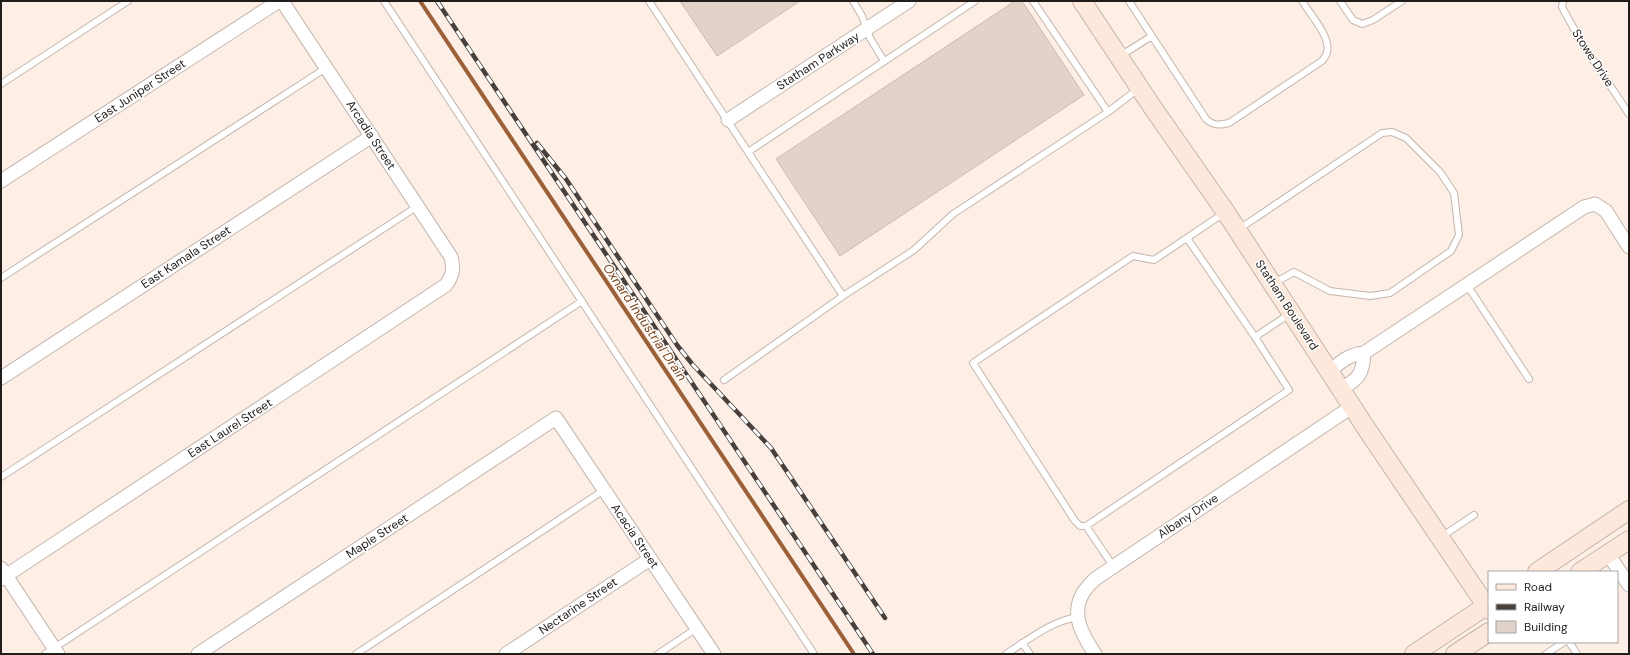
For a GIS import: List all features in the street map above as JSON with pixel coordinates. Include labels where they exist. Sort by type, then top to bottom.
[{"type":"street","name":"Arcadia Street","points":[[281,1],[451,256],[453,272]]},
{"type":"street","name":"East Juniper Street","points":[[1,181],[281,1]]},
{"type":"street","name":"Statham Parkway","points":[[728,120],[909,1]]},
{"type":"street","name":"Statham Boulevard","points":[[1082,1],[1238,230],[1440,538],[1488,606]]},
{"type":"street","name":"East Kamala Street","points":[[1,378],[372,136]]},
{"type":"street","points":[[1330,371],[1352,356],[1364,353],[1584,208],[1595,204],[1606,212],[1629,246]]},
{"type":"street","name":"East Laurel Street","points":[[3,574],[446,285],[453,272]]},
{"type":"street","points":[[1342,389],[1361,373],[1364,353]]},
{"type":"street","name":"Albany Drive","points":[[1095,654],[1082,633],[1078,617],[1078,605],[1083,593],[1095,579],[1353,406]]},
{"type":"street","name":"Acacia Street","points":[[556,418],[714,654]]},
{"type":"street","name":"Maple Street","points":[[198,654],[556,418]]},
{"type":"street","points":[[1538,571],[1629,510]]},
{"type":"street","points":[[1629,523],[1613,535],[1607,541],[1606,546],[1608,554],[1629,585]]},
{"type":"street","points":[[1582,571],[1629,540]]},
{"type":"street","name":"Nectarine Street","points":[[506,654],[650,559]]},
{"type":"street","points":[[3,574],[52,652]]},
{"type":"street","points":[[1414,654],[1488,606]]},
{"type":"street","points":[[1455,654],[1488,633]]},
{"type":"lane","points":[[1,84],[128,1]]},
{"type":"lane","points":[[384,1],[814,654]]},
{"type":"lane","points":[[649,1],[843,296]]},
{"type":"lane","points":[[853,1],[862,16],[870,38],[884,61]]},
{"type":"lane","points":[[748,152],[975,1]]},
{"type":"lane","points":[[1033,1],[1108,112]]},
{"type":"lane","points":[[1129,1],[1206,119],[1211,123],[1222,124],[1229,123],[1322,61],[1327,53],[1325,36],[1302,1]]},
{"type":"lane","points":[[1340,1],[1353,20],[1362,24],[1373,20],[1402,1]]},
{"type":"lane","name":"Stowe Drive","points":[[1563,1],[1562,7],[1580,40],[1629,114]]},
{"type":"lane","points":[[1119,57],[1152,36]]},
{"type":"lane","points":[[1,278],[326,68]]},
{"type":"lane","points":[[724,380],[843,296],[914,250],[953,214],[1108,112],[1140,88]]},
{"type":"lane","points":[[1238,230],[1382,133],[1392,132],[1406,138],[1440,172],[1454,194],[1459,236],[1451,251],[1390,293],[1370,296],[1330,292],[1294,272],[1273,284]]},
{"type":"lane","points":[[1,477],[418,206]]},
{"type":"lane","points":[[1188,238],[1289,390],[1086,526],[1080,526],[1075,521],[973,363],[1133,256],[1154,260],[1188,238],[1225,211]]},
{"type":"lane","points":[[1467,285],[1529,379]]},
{"type":"lane","points":[[52,652],[582,301]]},
{"type":"lane","points":[[1255,337],[1292,312]]},
{"type":"lane","points":[[356,654],[604,490]]},
{"type":"lane","points":[[1440,538],[1474,515]]},
{"type":"lane","points":[[1086,526],[1113,566]]},
{"type":"lane","points":[[1006,654],[1044,629],[1069,618],[1078,617]]},
{"type":"lane","points":[[658,654],[696,628]]},
{"type":"lane","points":[[1022,643],[1030,654]]},
{"type":"lane","points":[[1546,654],[1562,643]]},
{"type":"lane","points":[[1570,643],[1577,654]]},
{"type":"building","points":[[680,1],[800,1],[717,56]]},
{"type":"building","points":[[1015,1],[1022,1],[1084,95],[840,256],[776,159]]},
{"type":"waterway","name":"Oxnard Industrial Drain","points":[[420,1],[854,654]]},
{"type":"railway","points":[[437,1],[873,654]]},
{"type":"railway","points":[[537,143],[566,179],[677,345],[693,365],[771,448],[885,618]]}]
